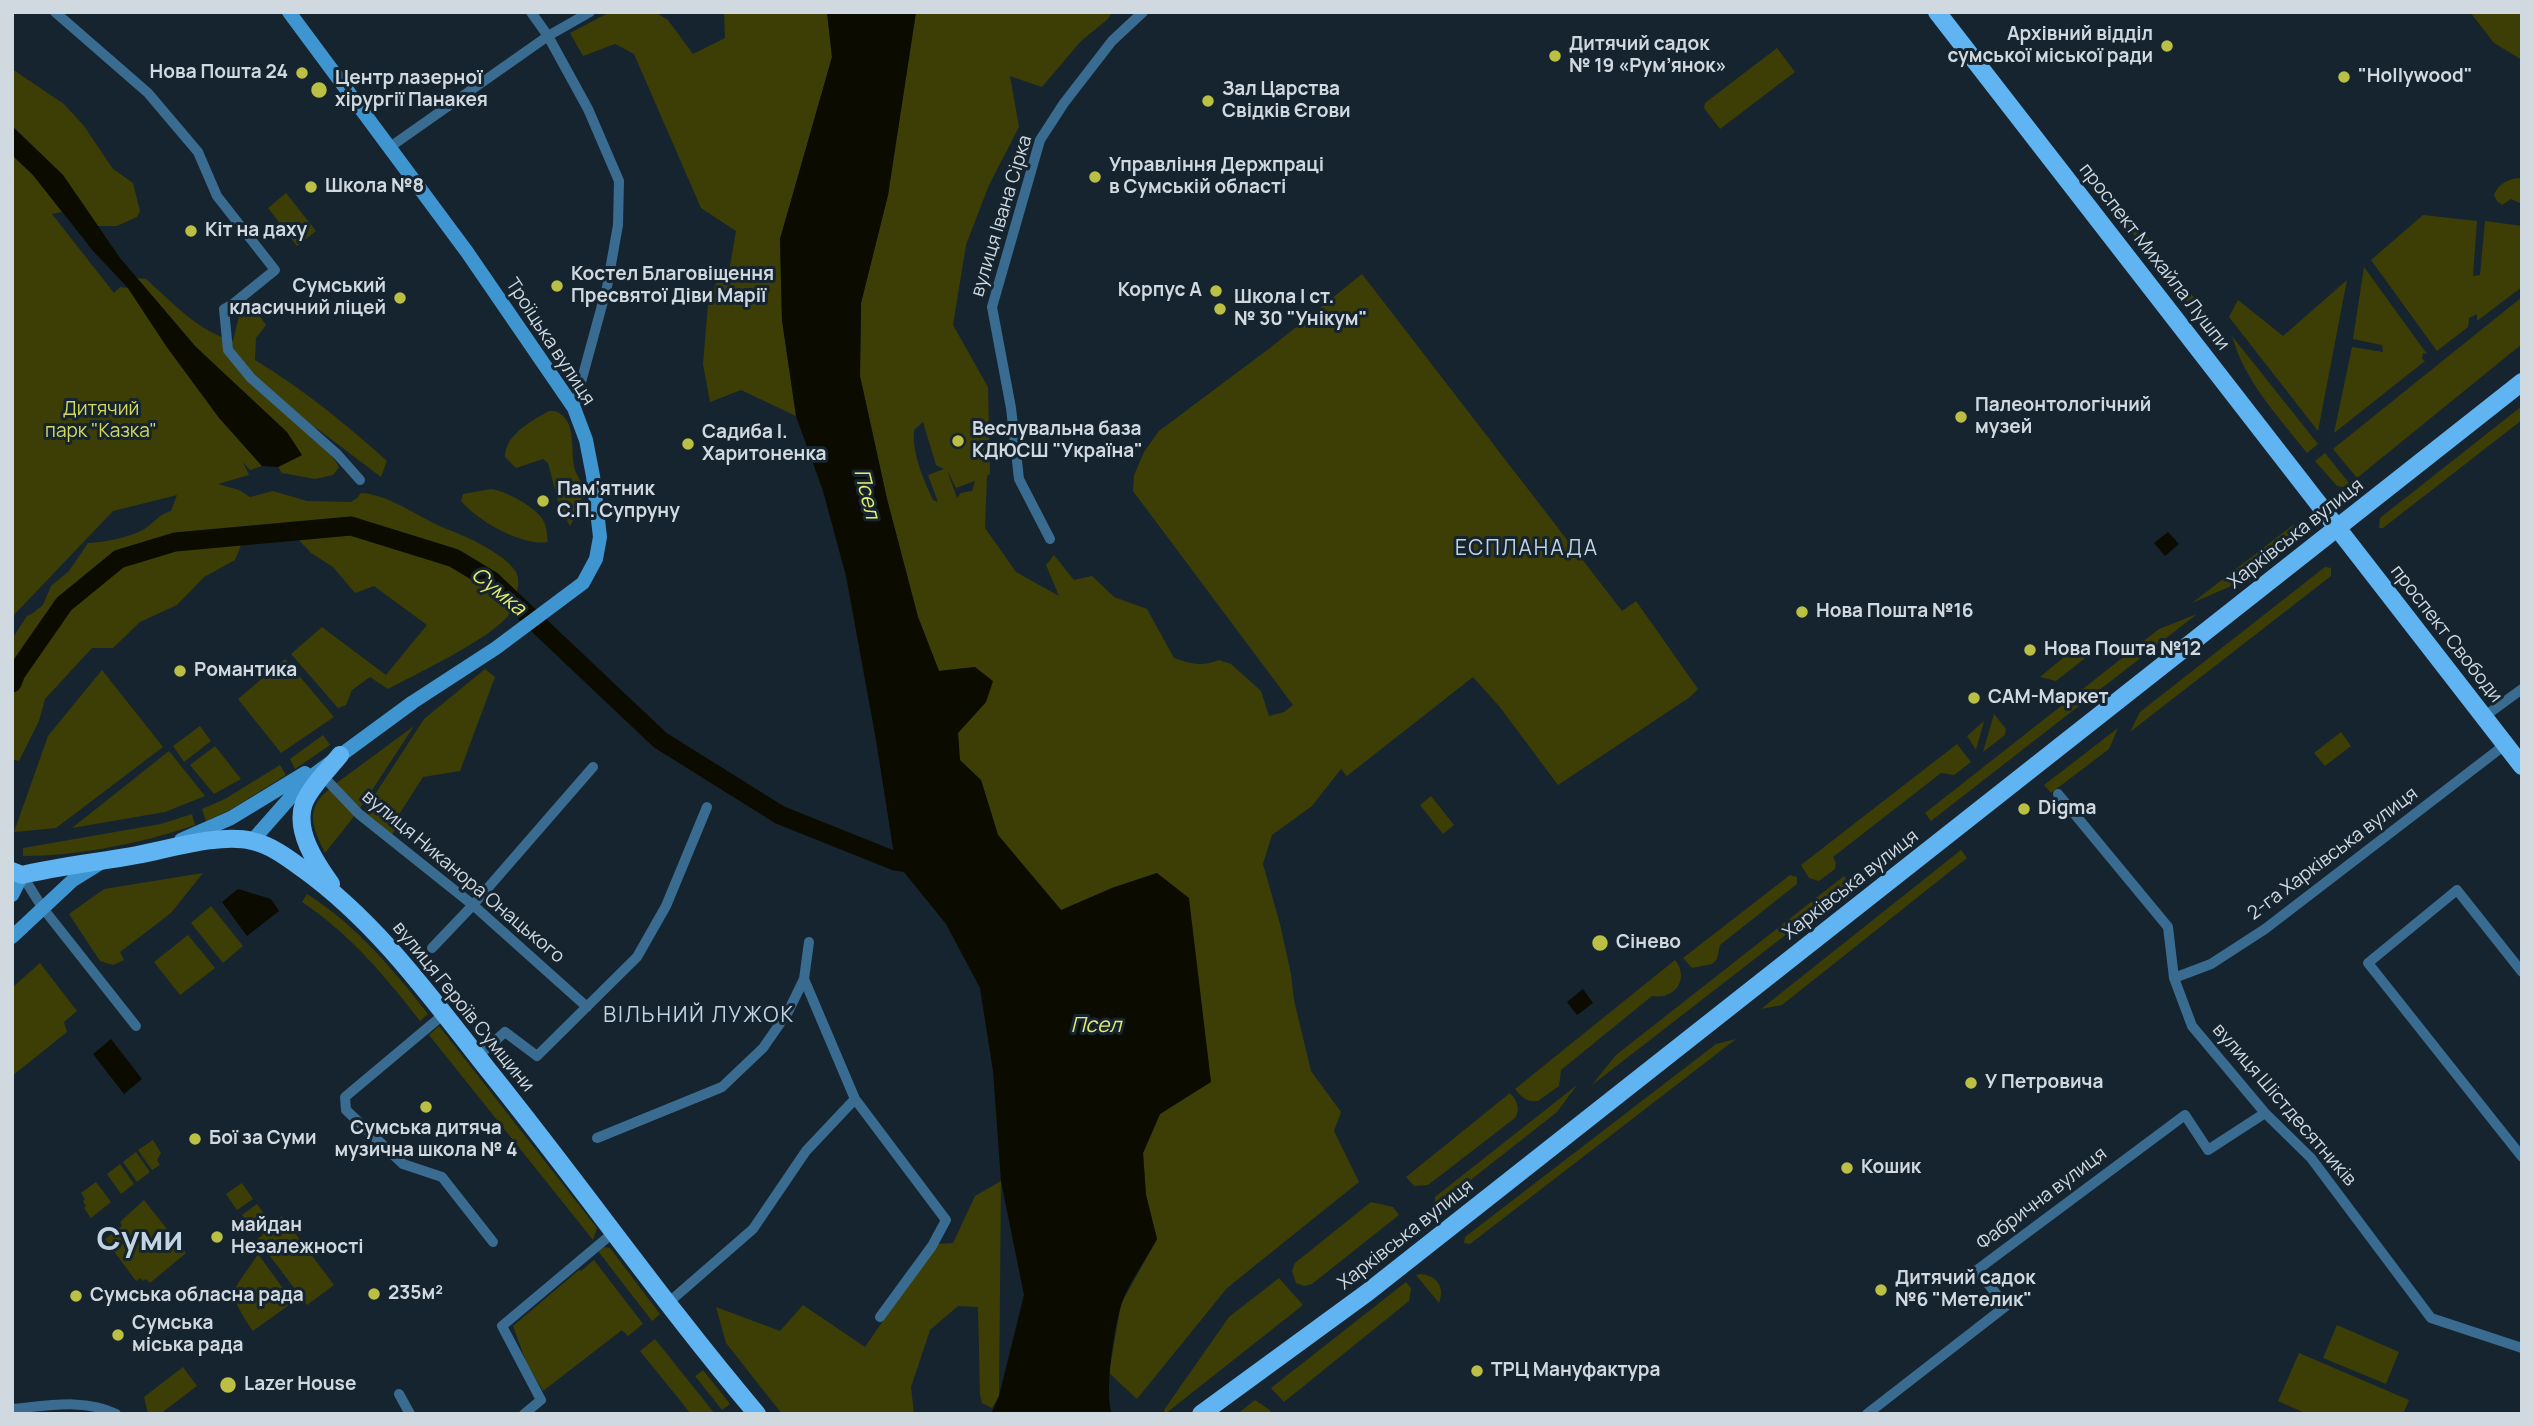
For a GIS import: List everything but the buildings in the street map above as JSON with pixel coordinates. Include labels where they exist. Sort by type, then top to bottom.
[{"type":"main road","name":"Троїцька вулиця","points":[[161,850],[231,818],[324,760],[340,755],[413,702],[496,648],[583,583],[596,559],[600,537],[586,440],[574,408],[467,252],[289,12]]},
{"type":"main road","name":"проспект Михайла Лушпи","points":[[1937,12],[2337,527]]},
{"type":"main road","name":"Харківська вулиця","points":[[1201,1414],[1368,1292],[2522,382]]},
{"type":"main road","name":"проспект Свободи","points":[[2337,527],[2522,766]]},
{"type":"main road","points":[[340,755],[321,774],[304,804],[302,819],[312,855],[341,898]]},
{"type":"main road","points":[[252,841],[304,782],[321,774]]},
{"type":"main road","name":"вулиця Героїв Сумщини","points":[[17,873],[221,840],[252,841],[281,854],[341,898],[407,968],[757,1414]]},
{"type":"main road","points":[[12,937],[73,880],[106,860]]},
{"type":"main road","points":[[12,895],[17,873]]},
{"type":"street","points":[[55,12],[156,103],[198,152],[217,196],[275,270],[224,309],[228,350],[251,378],[337,454],[360,481]]},
{"type":"street","points":[[531,12],[548,36],[588,109],[619,181],[618,225],[607,287],[574,408]]},
{"type":"street","points":[[390,147],[548,36],[590,12]]},
{"type":"street","name":"вулиця Івана Сірка","points":[[1050,539],[1018,479],[1011,408],[992,307],[1040,140],[1064,103],[1112,41],[1143,12]]},
{"type":"street","points":[[2485,716],[2522,689]]},
{"type":"street","name":"2-га Харківська вулиця","points":[[2174,978],[2211,964],[2265,929],[2506,744]]},
{"type":"street","points":[[432,948],[593,767]]},
{"type":"street","name":"вулиця Никанора Онацького","points":[[321,774],[359,814],[473,905],[587,1007]]},
{"type":"street","name":"вулиця Шістдесятників","points":[[2058,794],[2168,927],[2174,978],[2192,1026],[2265,1113],[2311,1158],[2431,1318],[2522,1348]]},
{"type":"street","points":[[478,1056],[505,1032],[537,1056],[637,957],[666,906],[706,807]]},
{"type":"street","points":[[17,873],[136,1026]]},
{"type":"street","points":[[2522,972],[2458,890],[2368,963],[2522,1157]]},
{"type":"street","points":[[597,1138],[722,1087],[764,1048],[788,1012],[804,979],[809,942]]},
{"type":"street","points":[[804,979],[855,1099],[946,1220],[932,1246],[880,1317]]},
{"type":"street","points":[[444,1014],[345,1097],[346,1110],[404,1164],[442,1177],[493,1242]]},
{"type":"street","points":[[668,1303],[753,1228],[806,1151],[855,1099]]},
{"type":"street","name":"Фабрична вулиця","points":[[1867,1414],[2006,1306],[1977,1270],[2185,1115],[2208,1150],[2265,1113]]},
{"type":"street","points":[[524,1414],[541,1400],[502,1325],[614,1232]]},
{"type":"street","points":[[399,1394],[410,1414]]},
{"type":"street","points":[[12,1409],[86,1405],[104,1408],[116,1414]]},
{"type":"green space","points":[[610,12],[655,12],[668,20],[693,54],[725,38],[724,12],[827,12],[832,57],[780,239],[782,320],[796,416],[741,390],[710,402],[703,364],[708,305],[717,281],[730,266],[736,231],[701,208],[634,54],[615,44],[583,56],[570,33]]},
{"type":"green space","points":[[916,12],[1112,12],[1108,19],[1081,41],[1042,87],[1010,76],[1019,127],[989,185],[966,245],[953,325],[988,387],[990,474],[987,476],[985,528],[1016,572],[1059,596],[1046,565],[1054,555],[1074,580],[1092,576],[1114,597],[1147,609],[1174,658],[1196,664],[1219,660],[1231,664],[1261,691],[1269,716],[1284,712],[1293,705],[1133,491],[1134,475],[1144,452],[1159,431],[1270,348],[1362,274],[1622,611],[1636,601],[1698,689],[1558,785],[1499,706],[1473,677],[1347,776],[1341,769],[1312,806],[1272,835],[1263,864],[1280,924],[1311,1071],[1341,1112],[1334,1131],[1359,1182],[1227,1288],[1137,1399],[1109,1373],[1121,1304],[1157,1239],[1146,1195],[1143,1153],[1160,1114],[1211,1081],[1157,873],[1112,888],[1062,911],[998,835],[981,780],[959,760],[958,733],[986,702],[975,667],[939,671],[918,617],[887,499],[860,376],[861,303],[888,195]],"holes":[[[923,422],[936,465],[944,469],[928,475],[938,502],[933,500],[919,466],[915,448],[914,430]],[[947,470],[956,488],[975,481],[972,491],[961,493],[957,498]]]},
{"type":"green space","points":[[2470,12],[2522,12],[2522,60],[2494,43]]},
{"type":"green space","points":[[1777,48],[1795,72],[1720,129],[1704,108],[1705,103]]},
{"type":"green space","points":[[12,69],[64,104],[84,126],[113,169],[133,183],[140,211],[137,217],[117,226],[98,226],[63,175],[12,126]]},
{"type":"green space","name":"Дитячий парк \"Казка\"","points":[[12,155],[33,175],[62,212],[52,214],[114,293],[120,287],[128,288],[192,380],[262,466],[250,470],[243,462],[249,475],[218,484],[239,490],[250,497],[273,491],[307,501],[351,502],[361,493],[395,503],[485,547],[511,565],[516,572],[518,585],[507,617],[468,646],[388,689],[370,677],[352,690],[346,705],[338,708],[291,654],[322,627],[386,675],[427,625],[374,586],[355,593],[333,567],[311,553],[296,537],[282,528],[253,532],[242,543],[235,560],[204,577],[177,605],[140,622],[113,648],[92,648],[45,699],[39,721],[19,761],[12,759],[12,639],[27,616],[43,605],[51,586],[69,571],[88,543],[116,539],[143,530],[171,511],[177,495],[113,511],[12,617],[12,179],[15,180],[12,176]]},
{"type":"green space","points":[[2519,178],[2522,181],[2522,204],[2511,199],[2502,205],[2494,195],[2496,191],[2504,183]]},
{"type":"green space","points":[[286,193],[316,231],[297,246],[268,208]]},
{"type":"green space","points":[[2112,206],[2125,209],[2213,322],[2212,337]]},
{"type":"green space","points":[[2423,215],[2477,221],[2473,276],[2480,275],[2485,221],[2522,226],[2522,287],[2477,321],[2477,314],[2469,318],[2468,327],[2437,351],[2371,260]]},
{"type":"green space","points":[[2364,267],[2427,354],[2423,353],[2422,359],[2425,361],[2334,433],[2352,347],[2383,352],[2382,345],[2353,339]]},
{"type":"green space","points":[[137,278],[146,279],[197,323],[233,341],[240,312],[253,307],[266,325],[256,338],[255,360],[324,408],[387,461],[381,477],[315,427],[339,467],[333,475],[315,479],[282,473],[278,467],[302,455],[195,346]]},
{"type":"green space","points":[[2347,280],[2318,431],[2229,317],[2238,300],[2283,336]]},
{"type":"green space","points":[[2522,297],[2522,344],[2357,478],[2333,449]]},
{"type":"green space","points":[[2232,336],[2318,444],[2307,453],[2254,383]]},
{"type":"green space","points":[[2522,406],[2522,420],[2383,528],[2379,528],[2380,518]]},
{"type":"green space","points":[[549,411],[555,411],[567,422],[572,437],[573,462],[583,487],[580,504],[570,526],[559,505],[548,463],[543,459],[516,468],[505,457],[506,449],[514,435]]},
{"type":"green space","points":[[2325,453],[2349,483],[2343,487],[2337,486],[2315,461]]},
{"type":"green space","points":[[491,489],[512,496],[534,510],[544,522],[548,542],[513,536],[489,524],[461,501],[463,494]]},
{"type":"green space","points":[[2293,525],[2299,526],[2299,532],[2229,587],[2192,603]]},
{"type":"green space","points":[[2325,567],[2331,568],[2331,576],[2130,732],[2140,712]]},
{"type":"green space","points":[[2197,614],[1931,821],[1925,813],[2159,629]]},
{"type":"green space","points":[[2081,643],[2087,651],[2084,659],[2056,681],[2040,677]]},
{"type":"green space","points":[[285,659],[334,717],[281,753],[238,699]]},
{"type":"green space","points":[[485,669],[495,677],[460,771],[423,777],[398,816],[402,820],[391,836],[363,813],[424,719]]},
{"type":"green space","points":[[102,670],[163,747],[56,828],[14,832],[48,736]]},
{"type":"green space","points":[[1994,714],[2006,729],[2005,735],[1983,752]]},
{"type":"green space","points":[[1984,721],[1976,750],[1967,736]]},
{"type":"green space","points":[[200,726],[211,741],[184,762],[173,746]]},
{"type":"green space","points":[[414,726],[359,810],[334,785]]},
{"type":"green space","points":[[2118,728],[2109,749],[2051,793],[2044,785]]},
{"type":"green space","points":[[2341,732],[2351,746],[2325,766],[2314,753]]},
{"type":"green space","points":[[323,735],[330,745],[295,769],[290,759]]},
{"type":"green space","points":[[1957,744],[1971,762],[1954,775],[1941,773],[1833,857],[1835,869],[1819,881],[1809,878],[1801,865]]},
{"type":"green space","points":[[215,746],[241,779],[214,794],[190,765]]},
{"type":"green space","points":[[169,751],[205,796],[165,812],[72,828]]},
{"type":"green space","points":[[280,765],[286,775],[230,810],[206,821],[202,809],[225,799]]},
{"type":"green space","points":[[331,788],[356,814],[325,853],[313,818],[317,803]]},
{"type":"green space","points":[[1431,796],[1454,825],[1443,834],[1420,805]]},
{"type":"green space","points":[[192,814],[195,825],[154,837],[88,851],[23,856],[23,848],[161,824]]},
{"type":"green space","points":[[1961,850],[1967,858],[1782,1005],[1761,1009]]},
{"type":"green space","points":[[203,873],[171,913],[120,952],[124,960],[113,965],[100,961],[69,914],[104,889]]},
{"type":"green space","points":[[1790,875],[1797,877],[1797,884],[1720,945],[1717,959],[1712,964],[1692,968],[1683,958]]},
{"type":"green space","points":[[1844,876],[1850,885],[1592,1085],[1616,1055]]},
{"type":"green space","points":[[307,894],[358,934],[428,1014],[420,1021],[366,957],[335,927],[302,902]]},
{"type":"green space","points":[[211,906],[243,946],[223,963],[191,923]]},
{"type":"green space","points":[[188,935],[215,968],[180,995],[154,962]]},
{"type":"green space","points":[[1675,960],[1681,974],[1678,987],[1667,995],[1652,996],[1561,1070],[1559,1086],[1538,1101],[1522,1097],[1515,1089]]},
{"type":"green space","points":[[40,963],[77,1011],[64,1022],[67,1032],[12,1076],[12,991],[14,986]]},
{"type":"green space","points":[[439,1026],[597,1228],[593,1240],[429,1035]]},
{"type":"green space","points":[[1736,1039],[1470,1244],[1464,1243],[1465,1237],[1716,1044]]},
{"type":"green space","points":[[1577,1085],[1557,1112],[1440,1204],[1435,1202],[1435,1197]]},
{"type":"green space","points":[[1510,1093],[1517,1105],[1515,1118],[1428,1185],[1414,1186],[1406,1177]]},
{"type":"green space","points":[[153,1140],[161,1153],[157,1160],[160,1165],[152,1170],[138,1150]]},
{"type":"green space","points":[[136,1152],[150,1172],[137,1182],[123,1162]]},
{"type":"green space","points":[[120,1164],[134,1184],[121,1194],[107,1174]]},
{"type":"green space","points":[[1001,1181],[999,1396],[992,1408],[982,1403],[980,1395],[978,1307],[958,1306],[930,1330],[911,1387],[914,1414],[782,1414],[726,1343],[716,1307],[780,1331],[803,1305],[865,1347],[936,1244],[953,1243],[975,1196]]},
{"type":"green space","points":[[96,1182],[111,1202],[91,1218],[84,1208],[85,1199],[81,1193]]},
{"type":"green space","points":[[242,1183],[253,1199],[237,1210],[226,1194]]},
{"type":"green space","points":[[144,1200],[186,1253],[150,1283],[140,1278],[136,1281],[105,1239],[122,1226],[120,1222]]},
{"type":"green space","points":[[1371,1202],[1393,1207],[1399,1215],[1312,1284],[1304,1286],[1296,1283],[1292,1271],[1295,1263]]},
{"type":"green space","points":[[257,1204],[269,1221],[254,1232],[242,1215]]},
{"type":"green space","points":[[282,1216],[334,1285],[307,1305],[257,1239],[263,1235],[260,1232]]},
{"type":"green space","points":[[604,1247],[610,1248],[660,1314],[652,1321],[598,1251]]},
{"type":"green space","points":[[258,1254],[293,1302],[253,1331],[238,1306],[235,1291]]},
{"type":"green space","points":[[594,1260],[643,1324],[628,1336],[622,1330],[543,1391],[526,1362],[513,1326]]},
{"type":"green space","points":[[1416,1275],[1432,1277],[1439,1284],[1439,1303]]},
{"type":"green space","points":[[1279,1278],[1303,1305],[1165,1414],[1164,1410],[1229,1317]]},
{"type":"green space","points":[[1406,1282],[1411,1288],[1409,1301],[1284,1402],[1271,1388]]},
{"type":"green space","points":[[2337,1325],[2399,1352],[2386,1384],[2323,1358]]},
{"type":"green space","points":[[655,1339],[715,1414],[691,1414],[640,1351]]},
{"type":"green space","points":[[2299,1353],[2409,1400],[2403,1414],[2307,1414],[2278,1401]]},
{"type":"green space","points":[[183,1367],[197,1386],[160,1414],[148,1414],[144,1397]]},
{"type":"green space","points":[[703,1370],[730,1404],[722,1410],[695,1376]]},
{"type":"green space","points":[[1255,1400],[1271,1411],[1268,1414],[1237,1414]]},
{"type":"water","name":"Псел","points":[[827,12],[916,12],[888,195],[861,303],[860,376],[887,499],[918,617],[939,671],[975,667],[993,681],[986,702],[958,733],[960,760],[981,780],[998,835],[1061,910],[1112,888],[1157,873],[1189,898],[1211,1082],[1160,1114],[1143,1153],[1146,1195],[1157,1239],[1127,1290],[1118,1316],[1109,1376],[1112,1414],[991,1414],[999,1396],[1024,1295],[1001,1181],[993,1071],[980,988],[946,924],[895,861],[846,576],[823,491],[796,416],[782,320],[780,239],[832,57]]},
{"type":"water","points":[[12,126],[63,175],[120,258],[195,346],[287,432],[302,455],[278,467],[262,466],[219,418],[166,346],[128,288],[94,252],[33,175],[12,155]]},
{"type":"water","points":[[2168,532],[2179,544],[2165,556],[2154,543]]},
{"type":"water","points":[[238,889],[271,899],[279,911],[247,936],[222,902]]},
{"type":"water","points":[[1583,989],[1593,1003],[1577,1015],[1567,1002]]},
{"type":"water","points":[[111,1039],[142,1079],[124,1094],[93,1054]]},
{"type":"waterway","name":"Сумка","points":[[12,683],[16,673],[64,604],[119,559],[175,542],[351,526],[454,558],[492,581],[660,740],[780,815],[895,861],[919,864]]},
{"type":"place","name":"Архівний відділ сумської міської ради","points":[[2167,46]]},
{"type":"place","name":"Дитячий садок № 19 «Рум’янок»","points":[[1555,56]]},
{"type":"place","name":"Нова Пошта 24","points":[[302,73]]},
{"type":"place","name":"\"Hollywood\"","points":[[2344,77]]},
{"type":"place","name":"Центр лазерної хірургії Панакея","points":[[319,90]]},
{"type":"place","name":"Зал Царства Свідків Єгови","points":[[1208,101]]},
{"type":"place","name":"Управління Держпраці в Сумській області","points":[[1095,177]]},
{"type":"place","name":"Школа №8","points":[[311,187]]},
{"type":"place","name":"Кіт на даху","points":[[191,231]]},
{"type":"place","name":"Костел Благовіщення Пресвятої Діви Марії","points":[[557,286]]},
{"type":"place","name":"Корпус А","points":[[1216,291]]},
{"type":"place","name":"Сумський класичний ліцей","points":[[400,298]]},
{"type":"place","name":"Школа І ст. № 30 \"Унікум\"","points":[[1220,309]]},
{"type":"place","name":"Палеонтологічний музей","points":[[1961,417]]},
{"type":"place","name":"Веслувальна база КДЮСШ \"Україна\"","points":[[958,441]]},
{"type":"place","name":"Садиба І. Харитоненка","points":[[688,444]]},
{"type":"place","name":"Пам'ятник С.П. Супруну","points":[[543,501]]},
{"type":"place","name":"Нова Пошта №16","points":[[1802,612]]},
{"type":"place","name":"Нова Пошта №12","points":[[2030,650]]},
{"type":"place","name":"Романтика","points":[[180,671]]},
{"type":"place","name":"САМ-Маркет","points":[[1974,698]]},
{"type":"place","name":"Digma","points":[[2024,809]]},
{"type":"place","name":"Сінево","points":[[1600,943]]},
{"type":"place","name":"У Петровича","points":[[1971,1083]]},
{"type":"place","name":"Сумська дитяча музична школа № 4","points":[[426,1107]]},
{"type":"place","name":"Бої за Суми","points":[[195,1139]]},
{"type":"place","name":"Кошик","points":[[1847,1168]]},
{"type":"place","name":"майдан Незалежності","points":[[217,1237]]},
{"type":"place","name":"Дитячий садок №6 \"Метелик\"","points":[[1881,1290]]},
{"type":"place","name":"235м²","points":[[374,1294]]},
{"type":"place","name":"Сумська обласна рада","points":[[76,1296]]},
{"type":"place","name":"Сумська міська рада","points":[[118,1335]]},
{"type":"place","name":"ТРЦ Мануфактура","points":[[1477,1371]]},
{"type":"place","name":"Lazer House","points":[[228,1385]]},
{"type":"district","name":"ЕСПЛАНАДА","points":[[1527,549]]},
{"type":"district","name":"ВІЛЬНИЙ ЛУЖОК","points":[[699,1016]]},
{"type":"district","name":"Суми","points":[[140,1241]]}]
